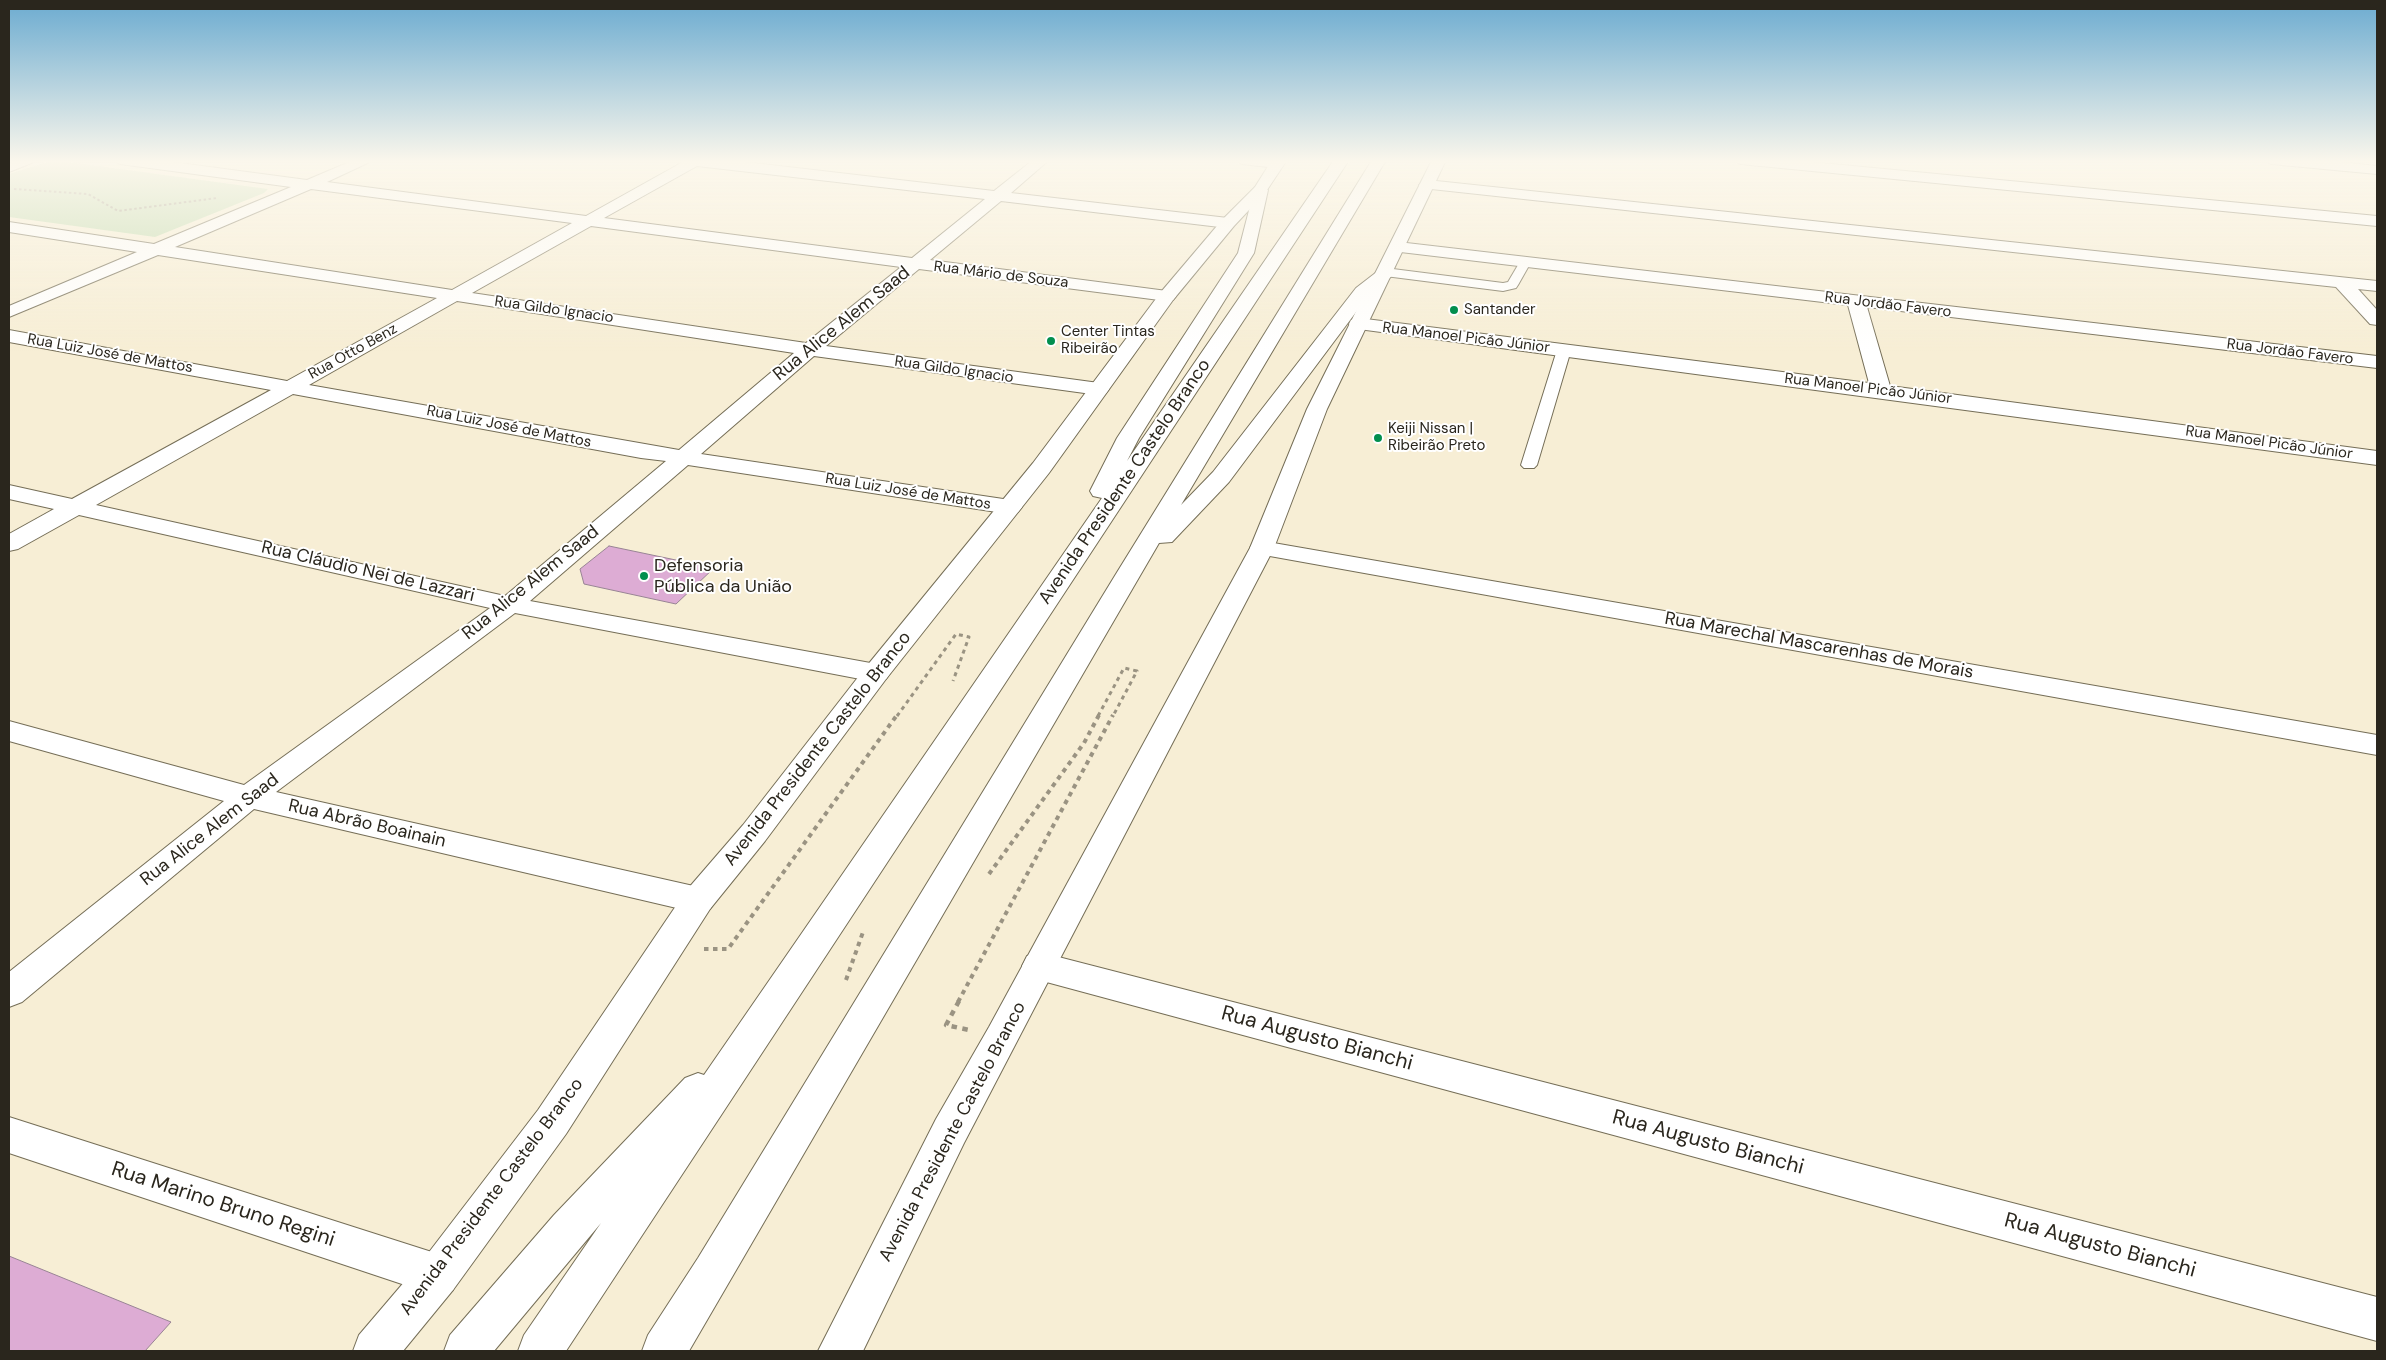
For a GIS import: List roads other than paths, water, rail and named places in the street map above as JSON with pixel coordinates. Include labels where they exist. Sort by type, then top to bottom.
[{"type":"street","points":[[9,312],[217,223]]},
{"type":"street","name":"Rua Otto Benz","points":[[9,544],[584,223]]},
{"type":"street","name":"Rua Mário de Souza","points":[[598,223],[1167,296]]},
{"type":"street","name":"Rua Alice Alem Saad","points":[[9,992],[248,797],[510,604],[652,482],[684,458],[706,436],[965,223]]},
{"type":"street","name":"Avenida Presidente Castelo Branco","points":[[375,1351],[438,1275],[552,1122],[698,900],[754,833],[876,673],[1010,507],[1099,390],[1167,296],[1228,223]]},
{"type":"street","points":[[1044,603],[1128,438],[1246,253],[1253,223]]},
{"type":"street","name":"Avenida Presidente Castelo Branco","points":[[540,1351],[756,1027],[1299,223]]},
{"type":"street","points":[[664,1351],[713,1273],[1128,574],[1341,223]]},
{"type":"street","name":"Avenida Presidente Castelo Branco","points":[[840,1351],[950,1132],[1002,1038],[1262,548],[1317,409],[1409,223]]},
{"type":"street","points":[[1789,223],[2377,286]]},
{"type":"street","name":"Rua Gildo Ignacio","points":[[9,227],[157,248],[454,296],[1099,390]]},
{"type":"street","name":"Rua Jordão Favero","points":[[1398,246],[1856,302],[2377,362]]},
{"type":"street","points":[[1128,574],[1221,477],[1362,292],[1384,274]]},
{"type":"street","points":[[2341,282],[2377,320]]},
{"type":"street","points":[[1856,302],[1881,391]]},
{"type":"street","name":"Rua Manoel Picão Júnior","points":[[1358,324],[1881,391],[2377,458]]},
{"type":"street","name":"Rua Luiz José de Mattos","points":[[9,336],[684,458],[1010,507]]},
{"type":"street","name":"Rua Cláudio Nei de Lazzari","points":[[9,492],[510,604],[876,673]]},
{"type":"street","name":"Rua Marechal Mascarenhas de Morais","points":[[1262,548],[2377,745]]},
{"type":"street","name":"Rua Abrão Boainain","points":[[9,731],[248,797],[698,900]]},
{"type":"street","name":"Rua Augusto Bianchi","points":[[1039,966],[2377,1319]]},
{"type":"street","points":[[466,1351],[569,1229],[756,1027]]},
{"type":"street","name":"Rua Marino Bruno Regini","points":[[9,1135],[438,1275]]},
{"type":"street","points":[[673,1351],[713,1273]]},
{"type":"lane","points":[[1384,274],[1503,288],[1512,285],[1525,262]]},
{"type":"lane","points":[[1529,465],[1564,350]]},
{"type":"place","name":"Santander","points":[[1454,310]]},
{"type":"place","name":"Center Tintas Ribeirão","points":[[1051,341]]},
{"type":"place","name":"Keiji Nissan | Ribeirão Preto","points":[[1378,438]]},
{"type":"place","name":"Defensoria Pública da União","points":[[644,576]]}]
